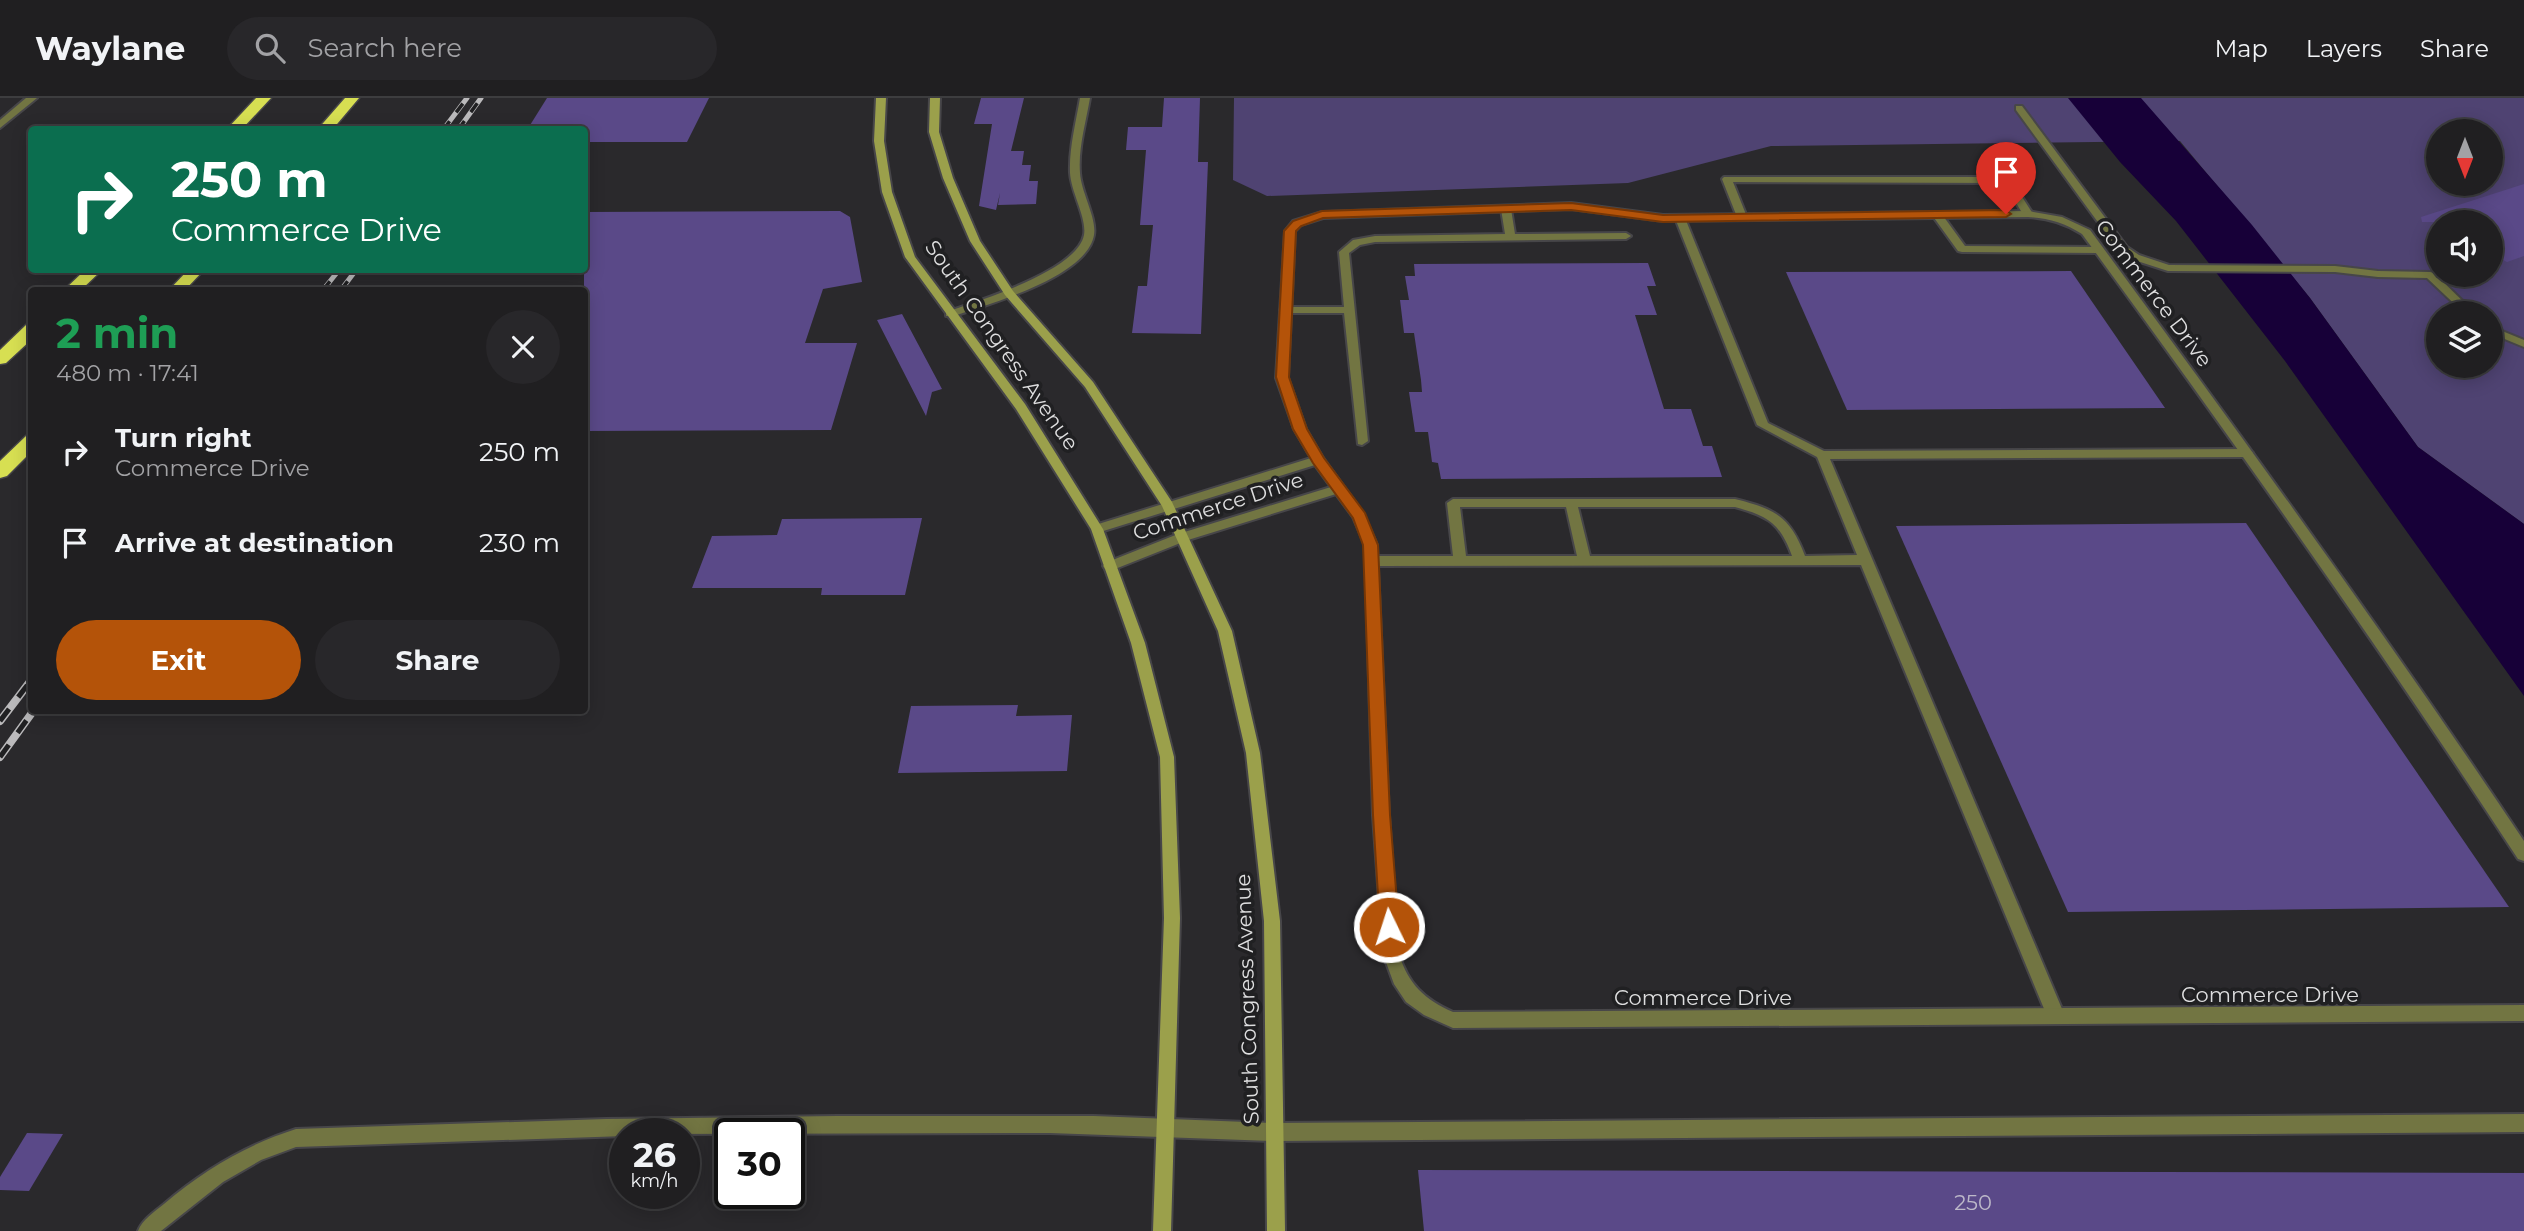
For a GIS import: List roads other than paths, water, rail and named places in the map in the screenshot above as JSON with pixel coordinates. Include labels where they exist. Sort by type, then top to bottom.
[{"type":"highway","points":[[237,126],[264,98]]},
{"type":"highway","points":[[328,126],[352,98]]},
{"type":"highway","points":[[75,287],[91,273]]},
{"type":"highway","points":[[180,287],[193,273]]},
{"type":"highway","points":[[0,359],[28,333]]},
{"type":"highway","points":[[0,472],[28,444]]},
{"type":"main road","name":"South Congress Avenue","points":[[881,98],[879,141],[887,192],[910,257],[1021,407],[1097,529],[1138,643],[1167,757],[1172,918],[1162,1231]]},
{"type":"main road","name":"South Congress Avenue","points":[[935,98],[934,132],[948,178],[975,241],[1009,293],[1089,385],[1168,505],[1226,631],[1253,753],[1272,921],[1276,1231]]},
{"type":"street","points":[[0,125],[32,98]]},
{"type":"street","points":[[950,314],[1009,293],[1072,262],[1088,244],[1088,225],[1080,206],[1075,180],[1085,98]]},
{"type":"street","points":[[2019,108],[2123,249],[2135,257],[2160,266],[2317,269],[2430,275],[2457,301]]},
{"type":"street","points":[[1742,217],[1727,179],[2007,180],[2028,214]]},
{"type":"street","name":"Commerce Drive","points":[[2524,854],[2423,700],[2247,453],[2086,232],[2074,224],[2052,216],[2028,214],[1680,218],[1647,217],[1571,206],[1322,215],[1297,223],[1290,231],[1287,239],[1282,377],[1300,429],[1366,531],[1373,561],[1381,815],[1391,954],[1396,976],[1410,995],[1430,1011],[1454,1020],[2524,1013]]},
{"type":"street","points":[[1506,209],[1511,238]]},
{"type":"street","points":[[1937,215],[1962,249],[2099,250]]},
{"type":"street","points":[[1680,218],[1763,425],[1822,455],[2247,453]]},
{"type":"street","points":[[1362,441],[1344,252],[1357,242],[1375,239],[1626,236]]},
{"type":"street","points":[[1285,310],[1350,310]]},
{"type":"street","points":[[2503,334],[2524,344]]},
{"type":"street","points":[[1822,455],[2056,1016]]},
{"type":"street","name":"Commerce Drive","points":[[1097,529],[1318,460]]},
{"type":"street","name":"Commerce Drive","points":[[1110,566],[1183,537],[1340,488]]},
{"type":"street","points":[[1460,561],[1453,503],[1735,503],[1771,512],[1791,533],[1800,560]]},
{"type":"street","points":[[1572,503],[1584,560]]},
{"type":"street","points":[[1373,561],[1865,560]]},
{"type":"street","points":[[147,1231],[205,1183],[239,1160],[270,1145],[296,1138],[588,1127],[778,1124],[1166,1125],[1274,1132],[2524,1123]]},
{"type":"railway","points":[[446,126],[467,98]]},
{"type":"railway","points":[[461,126],[481,98]]},
{"type":"railway","points":[[325,287],[337,273]]},
{"type":"railway","points":[[343,287],[354,273]]},
{"type":"railway","points":[[0,721],[28,684]]},
{"type":"railway","points":[[0,757],[31,714]]}]
